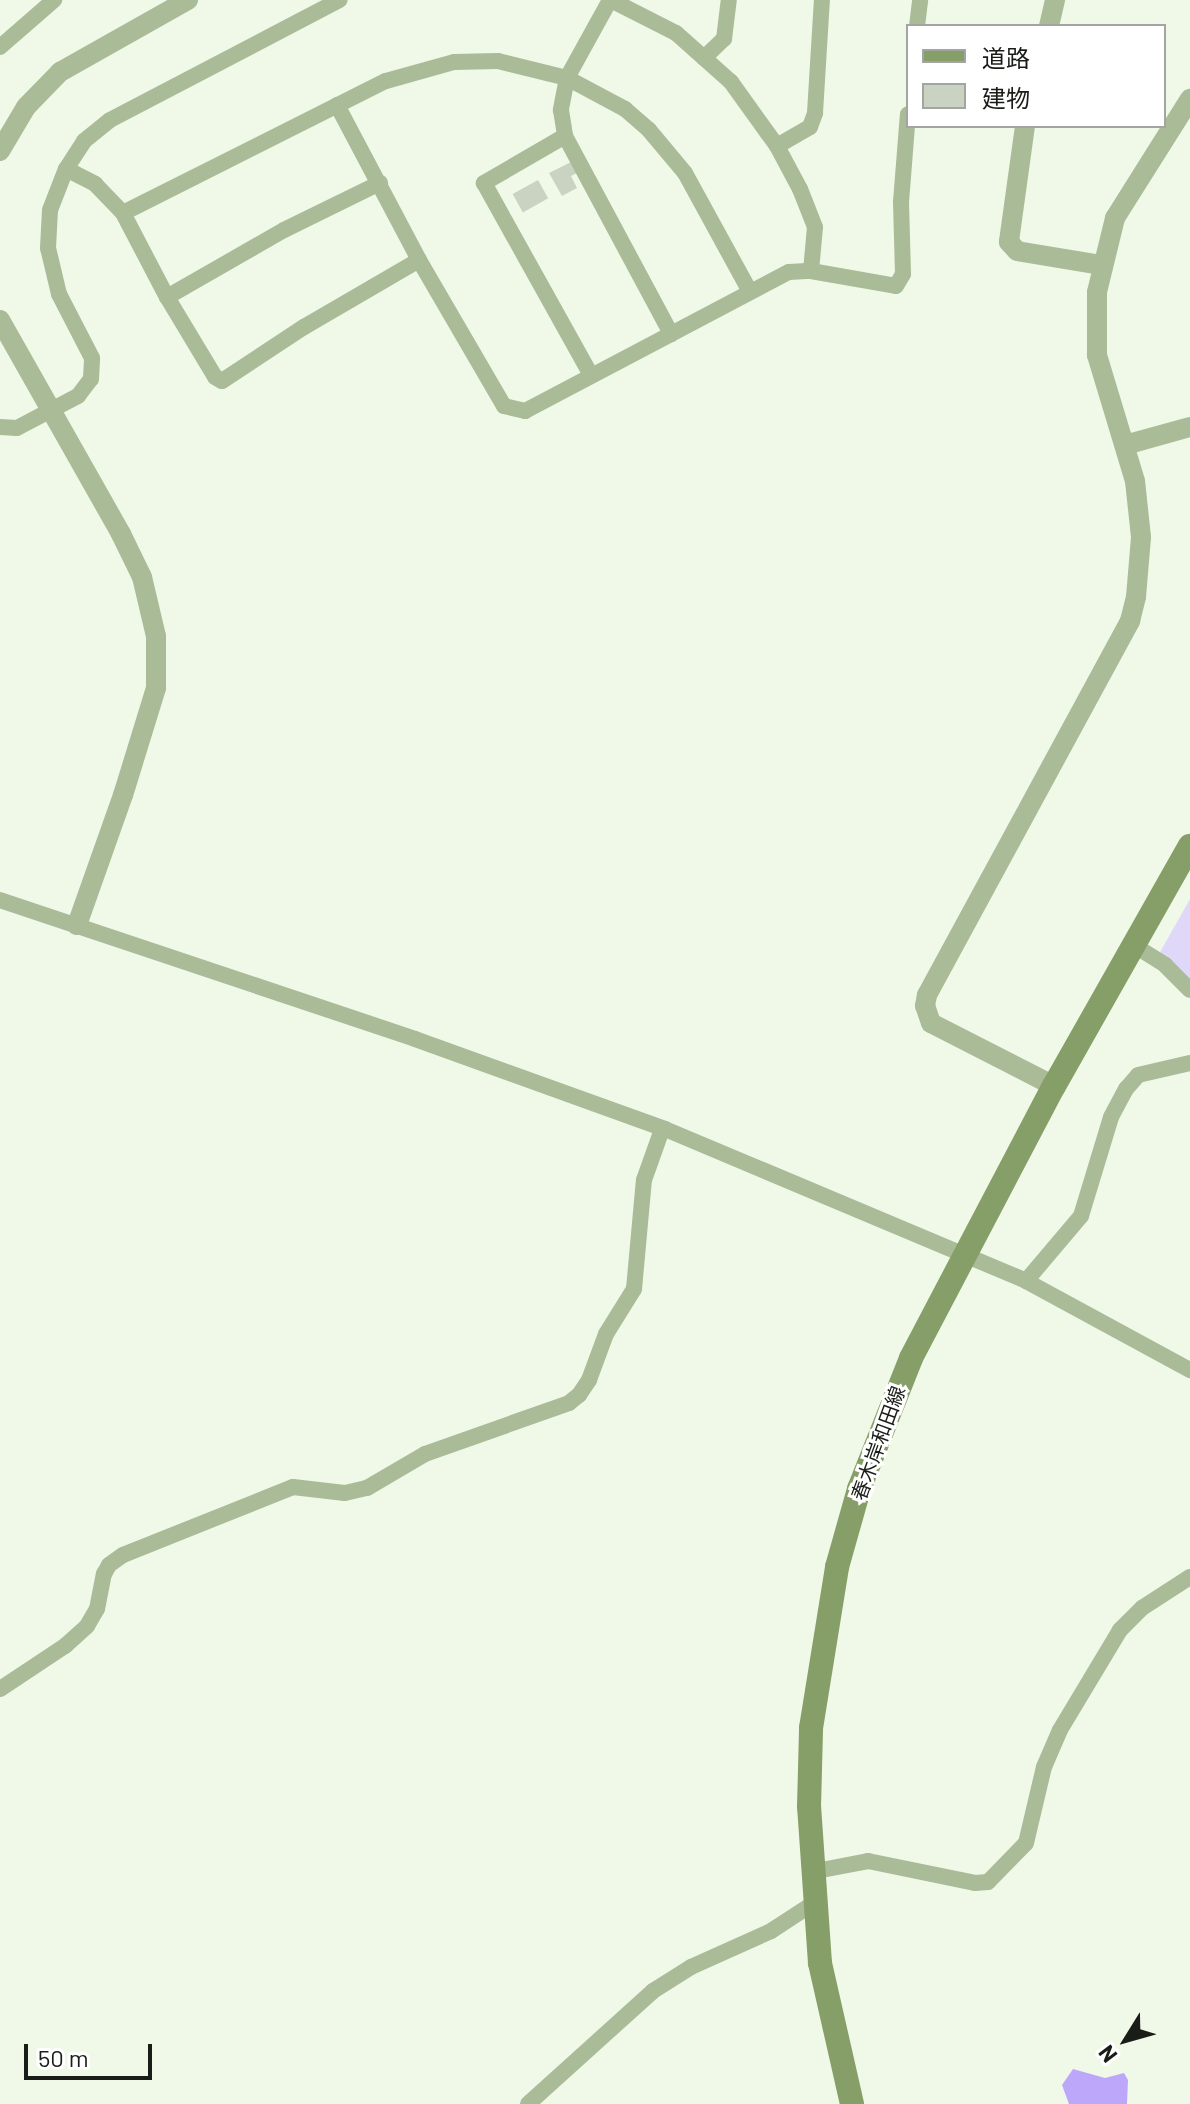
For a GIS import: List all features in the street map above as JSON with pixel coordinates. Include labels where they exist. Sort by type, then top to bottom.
[{"type":"main road","name":"春木岸和田線","points":[[852,2104],[820,1963],[811,1872],[811,1728],[837,1567],[859,1489],[882,1424],[911,1358],[1054,1086],[1190,846]]},
{"type":"street","points":[[0,47],[54,0]]},
{"type":"street","points":[[2,142],[26,107],[60,72],[188,0]]},
{"type":"street","points":[[0,427],[17,428],[78,396],[91,379],[92,358],[59,294],[48,248],[50,210],[66,169],[84,141],[110,120],[340,0]]},
{"type":"street","points":[[671,334],[565,136],[561,110],[567,78],[610,0],[676,33],[731,82],[777,146],[815,227],[811,271]]},
{"type":"street","points":[[704,58],[724,39],[729,0]]},
{"type":"street","points":[[777,146],[810,127],[815,113],[822,0]]},
{"type":"street","points":[[917,24],[920,0]]},
{"type":"street","points":[[1049,24],[1055,0]]},
{"type":"street","points":[[123,213],[386,81],[454,62],[498,61],[567,78],[625,109],[649,130],[685,173],[749,290]]},
{"type":"street","points":[[1054,1086],[931,1023],[925,1006],[1009,841],[1130,621],[1136,597],[1141,537],[1135,481],[1097,355],[1097,292],[1115,218],[1190,99]]},
{"type":"street","points":[[337,105],[419,260],[504,406],[525,411],[749,290],[789,272],[811,271],[896,286],[903,274],[901,202],[907,128]]},
{"type":"street","points":[[1025,128],[1009,242],[1017,251],[1102,265]]},
{"type":"street","points":[[565,136],[484,183],[591,375]]},
{"type":"street","points":[[66,169],[95,184],[123,213],[167,297],[215,377],[222,381],[304,327],[419,260]]},
{"type":"street","points":[[167,297],[284,230],[380,183]]},
{"type":"street","points":[[0,320],[142,577],[156,636],[156,688],[123,795],[77,925]]},
{"type":"street","points":[[1125,445],[1190,427]]},
{"type":"street","points":[[0,900],[415,1039],[665,1129],[1026,1281],[1190,1370]]},
{"type":"street","points":[[1135,946],[1165,965],[1190,990]]},
{"type":"street","points":[[1026,1281],[1081,1216],[1111,1117],[1126,1089],[1138,1075],[1190,1063]]},
{"type":"street","points":[[0,1689],[65,1646],[87,1626],[97,1609],[104,1574],[109,1565],[123,1555],[293,1487],[345,1493],[367,1488],[425,1454],[569,1403],[579,1395],[589,1380],[606,1334],[634,1289],[644,1180],[660,1135]]},
{"type":"street","points":[[811,1872],[868,1861],[975,1883],[988,1882],[1026,1843],[1044,1767],[1060,1730],[1120,1630],[1142,1608],[1190,1577]]},
{"type":"street","points":[[528,2104],[653,1991],[691,1967],[771,1931],[814,1903]]},
{"type":"shaded area","points":[[1190,899],[1190,980],[1159,954]]},
{"type":"shaded area","points":[[1073,2069],[1105,2078],[1124,2073],[1128,2080],[1127,2104],[1069,2104],[1062,2085]]},
{"type":"building","points":[[573,161],[579,172],[571,176],[577,188],[562,196],[549,173]]},
{"type":"building","points":[[538,180],[548,198],[523,212],[513,194]]}]
